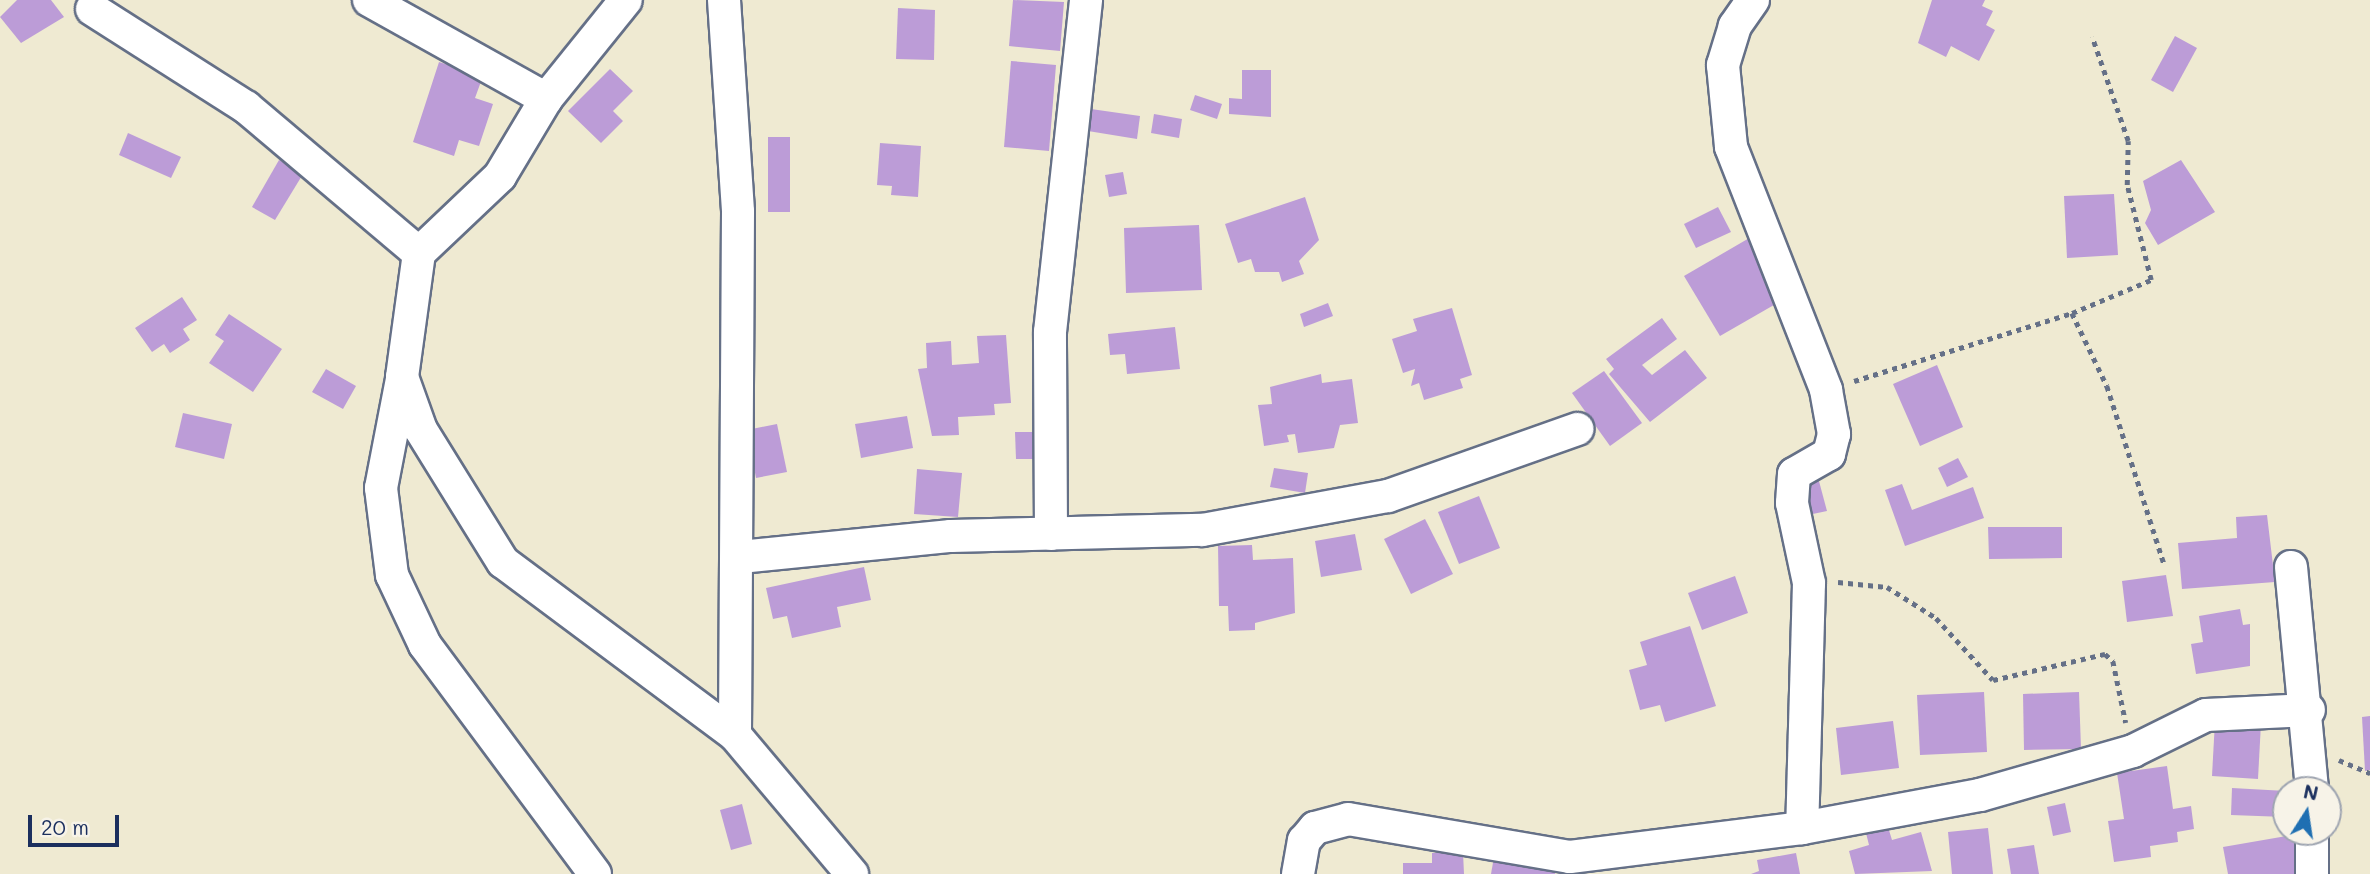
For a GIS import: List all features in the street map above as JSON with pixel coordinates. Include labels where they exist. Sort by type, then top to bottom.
[{"type":"street","points":[[369,0],[546,99]]},
{"type":"street","points":[[595,874],[425,645],[392,575],[381,488],[402,377],[419,253],[500,176],[546,99],[626,0]]},
{"type":"street","points":[[724,0],[738,212],[740,557],[735,735]]},
{"type":"street","points":[[1051,534],[1049,332],[1086,0]]},
{"type":"street","points":[[1753,0],[1735,26],[1723,65],[1731,147],[1826,390],[1834,434],[1829,454],[1794,474],[1793,503],[1809,583],[1802,828]]},
{"type":"street","points":[[92,9],[246,107],[419,253]]},
{"type":"street","points":[[402,377],[421,430],[503,562],[735,735],[852,874]]},
{"type":"street","points":[[740,557],[852,543],[1202,530],[1388,496],[1577,429]]},
{"type":"street","points":[[2291,566],[2309,709],[2311,776]]},
{"type":"street","points":[[1298,874],[1304,841],[1315,828],[1348,819],[1573,865],[1802,828],[1980,795],[2133,751],[2206,715],[2309,709]]},
{"type":"street","points":[[2312,846],[2312,874]]},
{"type":"path","points":[[1826,390],[2072,313],[2147,284],[2153,274],[2127,185],[2128,141],[2092,37]]},
{"type":"path","points":[[2072,313],[2106,386],[2164,564]]},
{"type":"path","points":[[1809,583],[1887,587],[1936,618],[1993,680],[2105,654],[2113,661],[2133,751]]},
{"type":"building","points":[[17,0],[51,0],[64,17],[21,43],[0,17]]},
{"type":"building","points":[[1013,0],[1064,2],[1060,51],[1009,46]]},
{"type":"building","points":[[1932,0],[1985,0],[1982,6],[1993,11],[1986,25],[1995,30],[1979,61],[1951,46],[1946,57],[1918,43]]},
{"type":"building","points":[[898,8],[935,10],[934,60],[896,59]]},
{"type":"building","points":[[2175,36],[2197,48],[2173,92],[2151,80]]},
{"type":"building","points":[[1011,61],[1056,65],[1049,151],[1004,147]]},
{"type":"building","points":[[439,62],[483,76],[475,98],[493,104],[479,146],[459,140],[454,156],[413,142]]},
{"type":"building","points":[[610,69],[633,91],[613,111],[623,121],[601,143],[568,111]]},
{"type":"building","points":[[1242,70],[1271,70],[1271,117],[1229,114],[1229,98],[1242,99]]},
{"type":"building","points":[[1195,95],[1222,104],[1217,119],[1190,110]]},
{"type":"building","points":[[1091,109],[1140,116],[1137,139],[1088,131]]},
{"type":"building","points":[[1154,114],[1182,119],[1179,138],[1151,133]]},
{"type":"building","points":[[128,133],[181,157],[171,178],[119,155]]},
{"type":"building","points":[[768,137],[790,137],[790,212],[768,212]]},
{"type":"building","points":[[880,143],[921,146],[918,197],[891,195],[892,186],[877,185]]},
{"type":"building","points":[[279,160],[303,174],[275,220],[252,207]]},
{"type":"building","points":[[2181,160],[2215,212],[2158,245],[2145,223],[2151,210],[2143,181]]},
{"type":"building","points":[[1123,172],[1127,194],[1109,197],[1105,175]]},
{"type":"building","points":[[2114,194],[2118,255],[2067,258],[2064,196]]},
{"type":"building","points":[[1305,197],[1319,240],[1299,261],[1304,274],[1282,282],[1279,272],[1255,272],[1251,259],[1238,263],[1225,224]]},
{"type":"building","points":[[1718,207],[1731,232],[1696,248],[1684,224]]},
{"type":"building","points":[[1199,225],[1202,290],[1126,293],[1124,228]]},
{"type":"building","points":[[1751,237],[1786,298],[1720,336],[1684,276]]},
{"type":"building","points":[[182,297],[197,320],[183,329],[190,340],[170,353],[164,344],[152,352],[135,328]]},
{"type":"building","points":[[1328,303],[1333,316],[1304,327],[1300,314]]},
{"type":"building","points":[[1452,308],[1472,375],[1460,379],[1463,388],[1424,400],[1419,383],[1411,386],[1415,369],[1403,373],[1392,339],[1417,331],[1413,319]]},
{"type":"building","points":[[229,314],[282,349],[253,392],[209,363],[224,341],[215,335]]},
{"type":"building","points":[[1662,318],[1677,339],[1642,365],[1652,375],[1685,350],[1707,378],[1650,422],[1609,374],[1614,369],[1606,359]]},
{"type":"building","points":[[1175,327],[1180,369],[1127,374],[1125,354],[1110,355],[1108,334]]},
{"type":"building","points":[[1006,335],[1011,403],[994,404],[995,415],[958,417],[959,435],[932,436],[918,369],[927,368],[926,343],[951,341],[952,365],[979,363],[977,336]]},
{"type":"building","points":[[1937,365],[1963,427],[1920,446],[1893,384]]},
{"type":"building","points":[[326,369],[356,386],[343,409],[312,392]]},
{"type":"building","points":[[1604,371],[1642,423],[1610,446],[1572,393]]},
{"type":"building","points":[[1321,374],[1322,383],[1352,379],[1358,423],[1340,425],[1334,448],[1298,453],[1295,434],[1287,435],[1289,442],[1264,446],[1258,405],[1272,404],[1270,387]]},
{"type":"building","points":[[183,413],[232,424],[224,459],[175,447]]},
{"type":"building","points":[[907,416],[913,448],[861,458],[855,424]]},
{"type":"building","points":[[777,424],[787,472],[756,478],[747,430]]},
{"type":"building","points":[[1015,432],[1039,432],[1040,459],[1016,459]]},
{"type":"building","points":[[1958,458],[1968,477],[1947,487],[1938,468]]},
{"type":"building","points":[[1274,468],[1308,473],[1305,493],[1270,487]]},
{"type":"building","points":[[917,469],[962,473],[958,517],[914,514]]},
{"type":"building","points":[[1816,470],[1827,511],[1808,515],[1797,474]]},
{"type":"building","points":[[1902,484],[1912,510],[1973,487],[1984,518],[1905,546],[1885,490]]},
{"type":"building","points":[[1479,496],[1500,548],[1459,564],[1438,512]]},
{"type":"building","points":[[2267,515],[2275,582],[2182,589],[2178,543],[2237,538],[2236,517]]},
{"type":"building","points":[[1425,519],[1453,574],[1411,594],[1384,539]]},
{"type":"building","points":[[1988,527],[2062,527],[2062,558],[1989,559]]},
{"type":"building","points":[[1355,534],[1362,570],[1321,577],[1315,541]]},
{"type":"building","points":[[1252,545],[1253,560],[1293,558],[1295,613],[1255,623],[1255,630],[1229,631],[1228,606],[1219,606],[1218,546]]},
{"type":"building","points":[[864,567],[871,600],[837,607],[841,627],[792,638],[787,616],[773,619],[766,588]]},
{"type":"building","points":[[2166,575],[2173,616],[2127,622],[2122,581]]},
{"type":"building","points":[[1735,576],[1748,613],[1702,630],[1688,593]]},
{"type":"building","points":[[2240,609],[2243,625],[2250,624],[2250,666],[2196,674],[2191,644],[2203,642],[2199,616]]},
{"type":"building","points":[[1690,626],[1716,706],[1665,722],[1660,705],[1640,710],[1629,670],[1647,665],[1640,642]]},
{"type":"building","points":[[1984,692],[1987,752],[1920,755],[1917,695]]},
{"type":"building","points":[[2079,692],[2081,749],[2024,750],[2023,694]]},
{"type":"building","points":[[2370,716],[2370,770],[2365,771],[2362,717]]},
{"type":"building","points":[[1893,721],[1899,768],[1841,775],[1836,728]]},
{"type":"building","points":[[2215,721],[2261,723],[2258,779],[2212,776]]},
{"type":"building","points":[[2167,766],[2173,809],[2191,806],[2194,829],[2177,832],[2178,842],[2150,846],[2151,857],[2114,862],[2108,821],[2124,819],[2117,773]]},
{"type":"building","points":[[2232,788],[2272,790],[2272,817],[2231,815]]},
{"type":"building","points":[[2065,803],[2071,832],[2053,836],[2047,807]]},
{"type":"building","points":[[742,804],[752,844],[731,850],[720,810]]},
{"type":"building","points":[[1888,827],[1892,840],[1921,832],[1932,871],[1855,874],[1849,851],[1869,845],[1866,833]]},
{"type":"building","points":[[1988,828],[1993,874],[1952,874],[1948,832]]},
{"type":"building","points":[[2272,839],[2272,846],[2295,846],[2300,874],[2228,874],[2223,847]]},
{"type":"building","points":[[2034,845],[2039,874],[2011,874],[2007,849]]},
{"type":"building","points":[[1463,852],[1464,874],[1403,874],[1403,863],[1432,863],[1432,853]]},
{"type":"building","points":[[1796,853],[1800,874],[1751,874],[1759,871],[1757,860]]},
{"type":"building","points":[[1494,857],[1556,867],[1555,874],[1491,874]]}]
